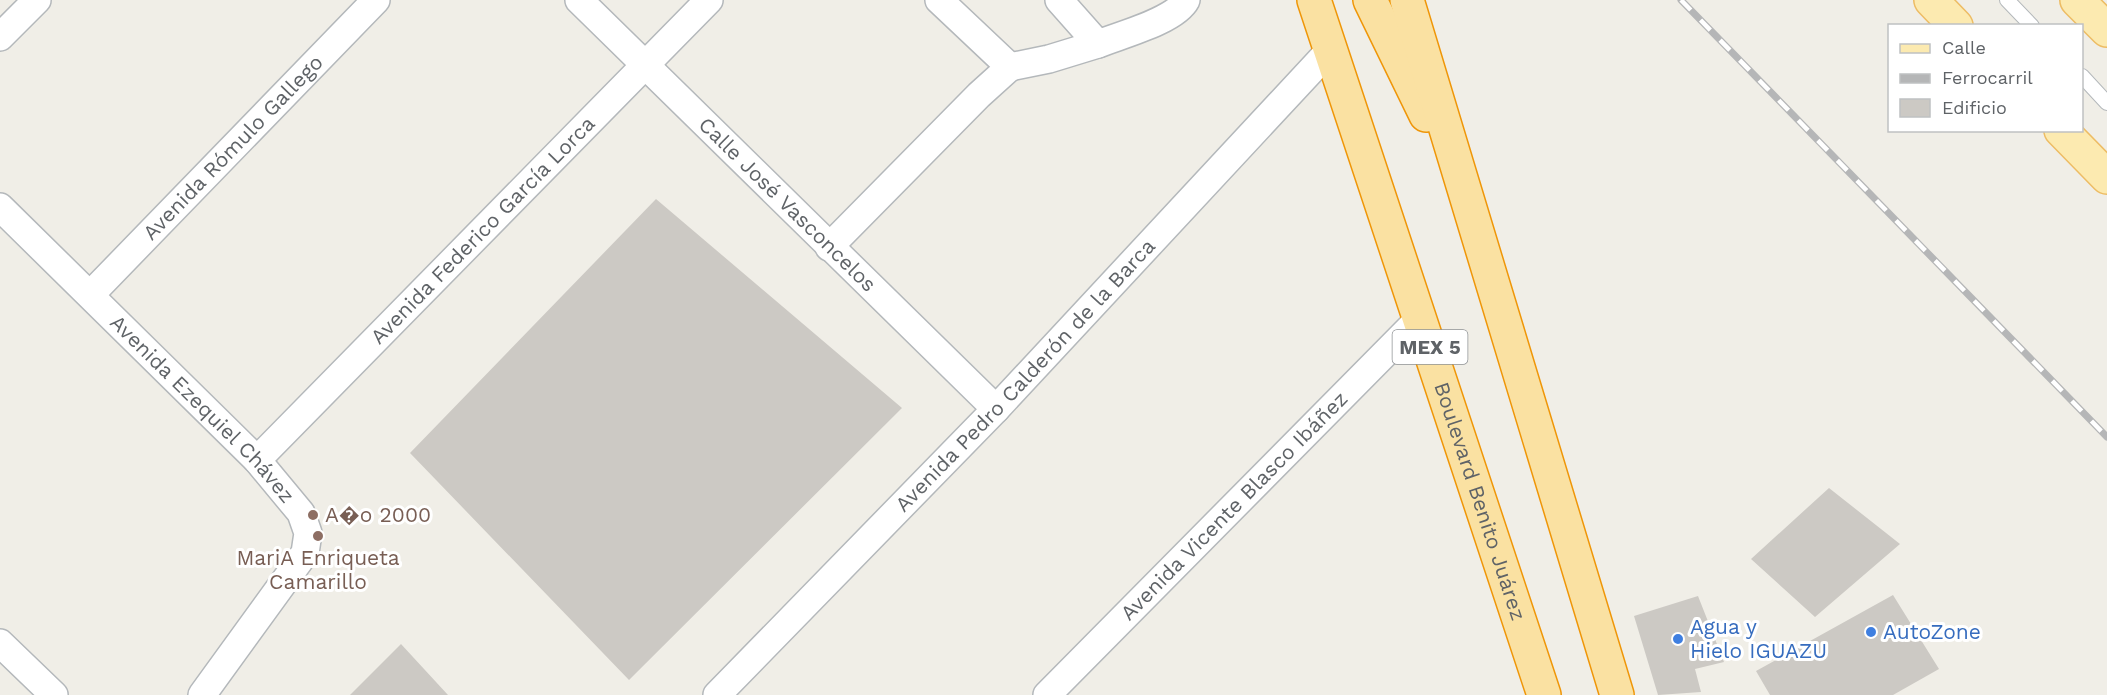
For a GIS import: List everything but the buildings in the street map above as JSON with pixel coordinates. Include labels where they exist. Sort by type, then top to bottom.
[{"type":"highway","name":"Boulevard Benito Juárez","points":[[1314,0],[1544,695]]},
{"type":"highway","points":[[1370,0],[1385,36],[1466,198]]},
{"type":"highway","points":[[1407,0],[1617,695]]},
{"type":"main road","points":[[1931,0],[1954,24]]},
{"type":"main road","points":[[2063,132],[2107,177]]},
{"type":"street","points":[[0,37],[37,0]]},
{"type":"street","name":"Avenida Rómulo Gallego","points":[[91,294],[376,0]]},
{"type":"street","name":"Calle José Vasconcelos","points":[[579,0],[996,410]]},
{"type":"street","name":"Avenida Federico García Lorca","points":[[257,460],[709,0]]},
{"type":"street","points":[[939,0],[1010,67]]},
{"type":"street","points":[[1059,0],[1098,44]]},
{"type":"street","points":[[829,247],[979,95],[1010,67],[1049,60],[1098,44],[1163,19],[1183,6],[1186,0]]},
{"type":"street","name":"Avenida Pedro Calderón de la Barca","points":[[717,695],[996,410],[1330,50]]},
{"type":"street","name":"Avenida Ezequiel Chávez","points":[[0,207],[91,294],[257,460],[301,513],[308,532],[304,553],[202,695]]},
{"type":"street","name":"Avenida Vicente Blasco Ibáñez","points":[[1047,695],[1420,317]]},
{"type":"street","points":[[2,647],[54,695]]},
{"type":"lane","points":[[2007,0],[2030,24]]},
{"type":"lane","points":[[2083,77],[2107,103]]},
{"type":"railway","points":[[1681,0],[2107,437]]},
{"type":"place","name":"A�o 2000","points":[[313,515]]},
{"type":"place","name":"MariA Enriqueta Camarillo","points":[[318,536]]},
{"type":"place","name":"AutoZone","points":[[1871,632]]},
{"type":"place","name":"Agua y Hielo IGUAZU","points":[[1678,639]]}]
